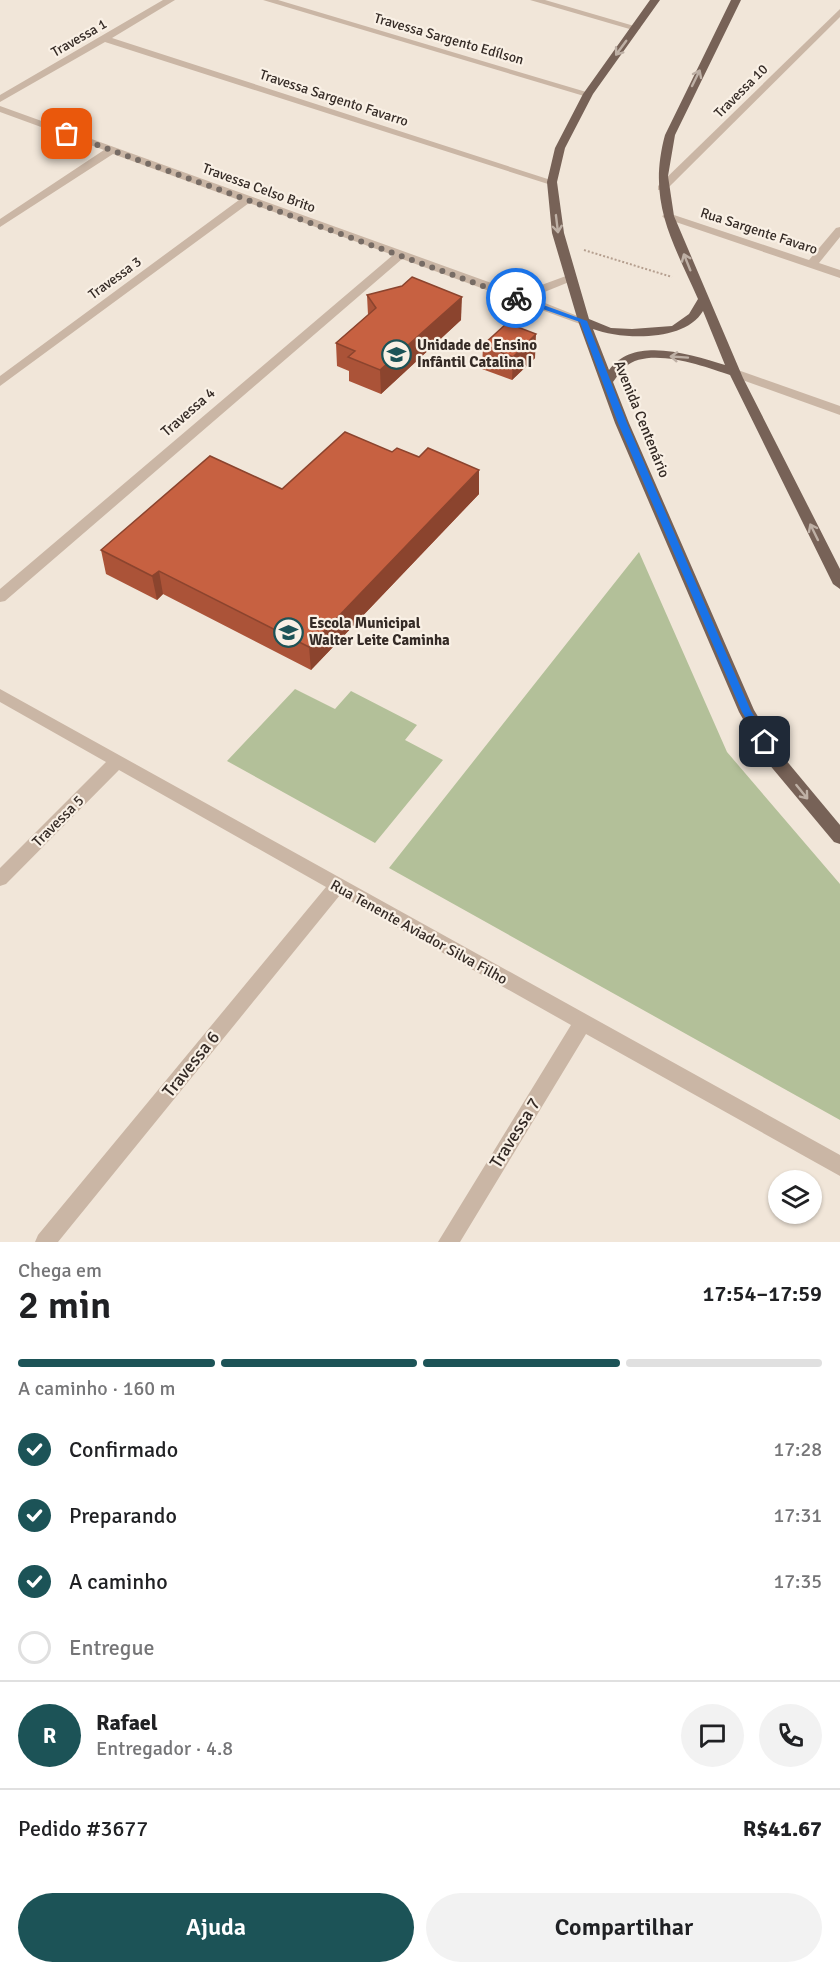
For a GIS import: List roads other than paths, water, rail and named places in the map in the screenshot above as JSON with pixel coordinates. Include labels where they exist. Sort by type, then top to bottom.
[{"type":"main road","name":"Avenida Centenário","points":[[655,0],[588,94],[560,148],[552,182],[560,242],[584,321],[622,423],[747,712],[774,758],[840,837]]},
{"type":"main road","points":[[736,0],[670,135],[664,157],[662,188],[668,216],[735,373],[840,584]]},
{"type":"main road","points":[[584,321],[609,331],[632,333],[675,329],[694,316],[703,300]]},
{"type":"main road","points":[[607,382],[622,363],[646,355],[690,358],[735,373]]},
{"type":"street","name":"Travessa 1","points":[[0,99],[171,0]]},
{"type":"street","name":"Travessa Sargento Edílson","points":[[268,0],[588,94]]},
{"type":"street","points":[[535,0],[636,28]]},
{"type":"street","name":"Travessa 10","points":[[662,188],[840,12]]},
{"type":"street","name":"Travessa Sargento Favarro","points":[[107,39],[552,182]]},
{"type":"street","name":"Travessa Celso Brito","points":[[0,110],[584,321]]},
{"type":"street","points":[[0,224],[112,150]]},
{"type":"street","name":"Travessa 3","points":[[0,382],[247,199]]},
{"type":"street","name":"Rua Sargente Favaro","points":[[668,216],[840,274]]},
{"type":"street","points":[[812,264],[840,230]]},
{"type":"street","name":"Travessa 4","points":[[0,597],[400,255]]},
{"type":"street","name":"Travessa Celso Brito","points":[[507,294],[538,290],[570,278]]},
{"type":"street","points":[[735,373],[840,411]]},
{"type":"street","name":"Rua Tenente Aviador Silva Filho","points":[[0,695],[582,1024],[840,1166]]},
{"type":"street","name":"Travessa 5","points":[[0,879],[117,762]]},
{"type":"street","name":"Travessa 6","points":[[45,1242],[337,886]]},
{"type":"street","name":"Travessa 7","points":[[448,1242],[582,1024]]},
{"type":"place","name":"Unidade de Ensino Infântil Catalina I","points":[[396,354]]},
{"type":"place","name":"Escola Municipal Walter Leite Caminha","points":[[288,632]]}]
